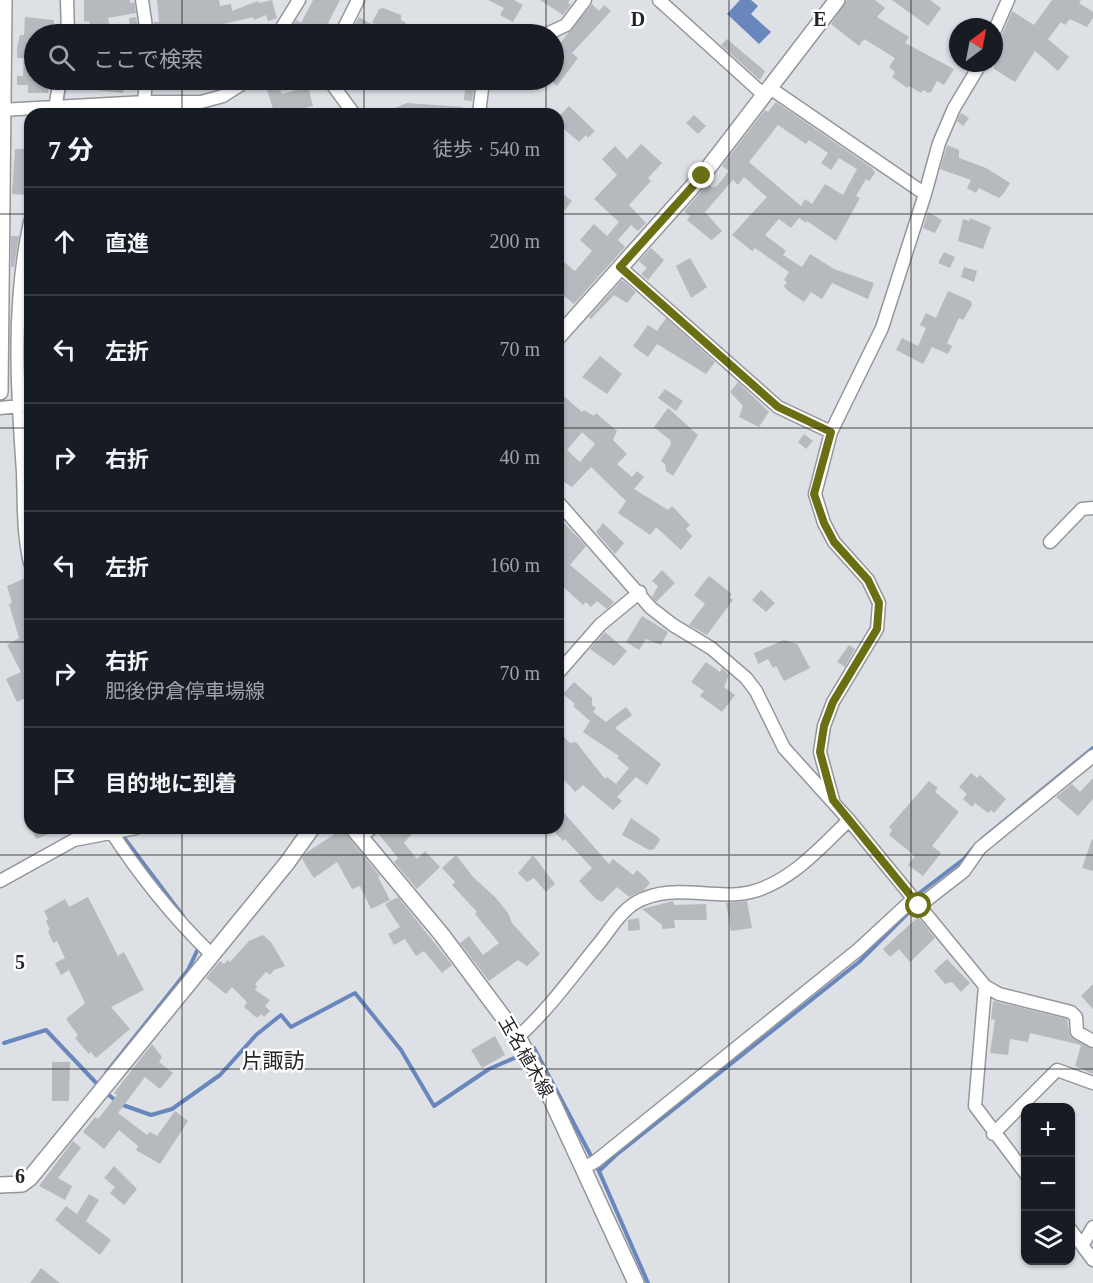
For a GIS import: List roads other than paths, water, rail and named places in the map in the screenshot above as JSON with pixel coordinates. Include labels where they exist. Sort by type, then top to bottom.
[{"type":"main road","points":[[0,392],[1,110],[4,0]]},
{"type":"main road","points":[[564,330],[702,176],[837,0]]},
{"type":"main road","points":[[0,1185],[22,1184],[30,1178],[105,1088],[307,834]]},
{"type":"main road","name":"玉名植木線","points":[[364,834],[518,1037],[590,1164],[636,1283]]},
{"type":"street","points":[[67,0],[68,24]]},
{"type":"street","points":[[142,0],[146,24]]},
{"type":"street","points":[[284,24],[299,0]]},
{"type":"street","points":[[345,24],[358,0]]},
{"type":"street","points":[[564,26],[585,0]]},
{"type":"street","points":[[659,0],[767,91],[925,194]]},
{"type":"street","points":[[1000,18],[1008,0]]},
{"type":"street","points":[[833,800],[820,752],[824,726],[833,702],[877,629],[879,603],[868,580],[834,542],[824,523],[814,494],[831,432],[882,328],[943,134],[954,108],[976,72]]},
{"type":"street","points":[[60,90],[60,108],[144,108],[201,102],[223,96],[232,90]]},
{"type":"street","points":[[144,108],[145,90]]},
{"type":"street","points":[[336,90],[350,108]]},
{"type":"street","points":[[480,108],[482,90]]},
{"type":"street","points":[[1,110],[24,109]]},
{"type":"street","points":[[24,267],[17,320],[24,427]]},
{"type":"street","points":[[620,267],[778,407],[831,432]]},
{"type":"street","points":[[0,408],[23,405]]},
{"type":"street","points":[[1050,542],[1082,509],[1093,508]]},
{"type":"street","points":[[564,509],[640,592],[651,608],[673,625],[711,648],[747,678],[756,691],[784,748],[833,800],[985,986],[999,994],[1071,1012],[1076,1017],[1077,1032],[1093,1041]]},
{"type":"street","points":[[564,666],[600,625],[640,592]]},
{"type":"street","points":[[590,1164],[916,903],[964,871],[980,848],[1093,756]]},
{"type":"street","points":[[518,1037],[542,1015],[616,921],[634,903],[656,894],[744,893],[771,885],[795,870],[849,820]]},
{"type":"street","points":[[0,881],[74,840],[96,834]]},
{"type":"street","points":[[113,834],[161,903],[212,955]]},
{"type":"street","points":[[985,986],[975,1106],[993,1134],[1021,1168]]},
{"type":"street","points":[[993,1134],[1057,1070],[1093,1083]]},
{"type":"street","points":[[1083,1244],[1093,1227]]},
{"type":"street","points":[[1075,1234],[1093,1260]]},
{"type":"water","points":[[740,0],[751,0],[758,6],[751,14],[771,32],[759,44],[727,14]]},
{"type":"waterway","points":[[61,105],[64,90]]},
{"type":"waterway","points":[[982,839],[1093,748]]},
{"type":"waterway","points":[[122,835],[183,916]]},
{"type":"waterway","points":[[918,894],[964,859],[973,848]]},
{"type":"waterway","points":[[599,1171],[616,1155],[859,962],[910,911]]},
{"type":"waterway","points":[[106,1073],[188,970],[197,951]]},
{"type":"waterway","points":[[105,1092],[120,1104],[151,1115],[172,1109],[220,1075],[256,1035],[281,1015],[291,1027],[355,993],[401,1050],[434,1106],[489,1069],[519,1056]]},
{"type":"waterway","points":[[4,1043],[46,1030],[100,1087]]},
{"type":"waterway","points":[[532,1050],[534,1048],[599,1171],[648,1283]]},
{"type":"district","name":"片諏訪","points":[[273,1061]]}]
